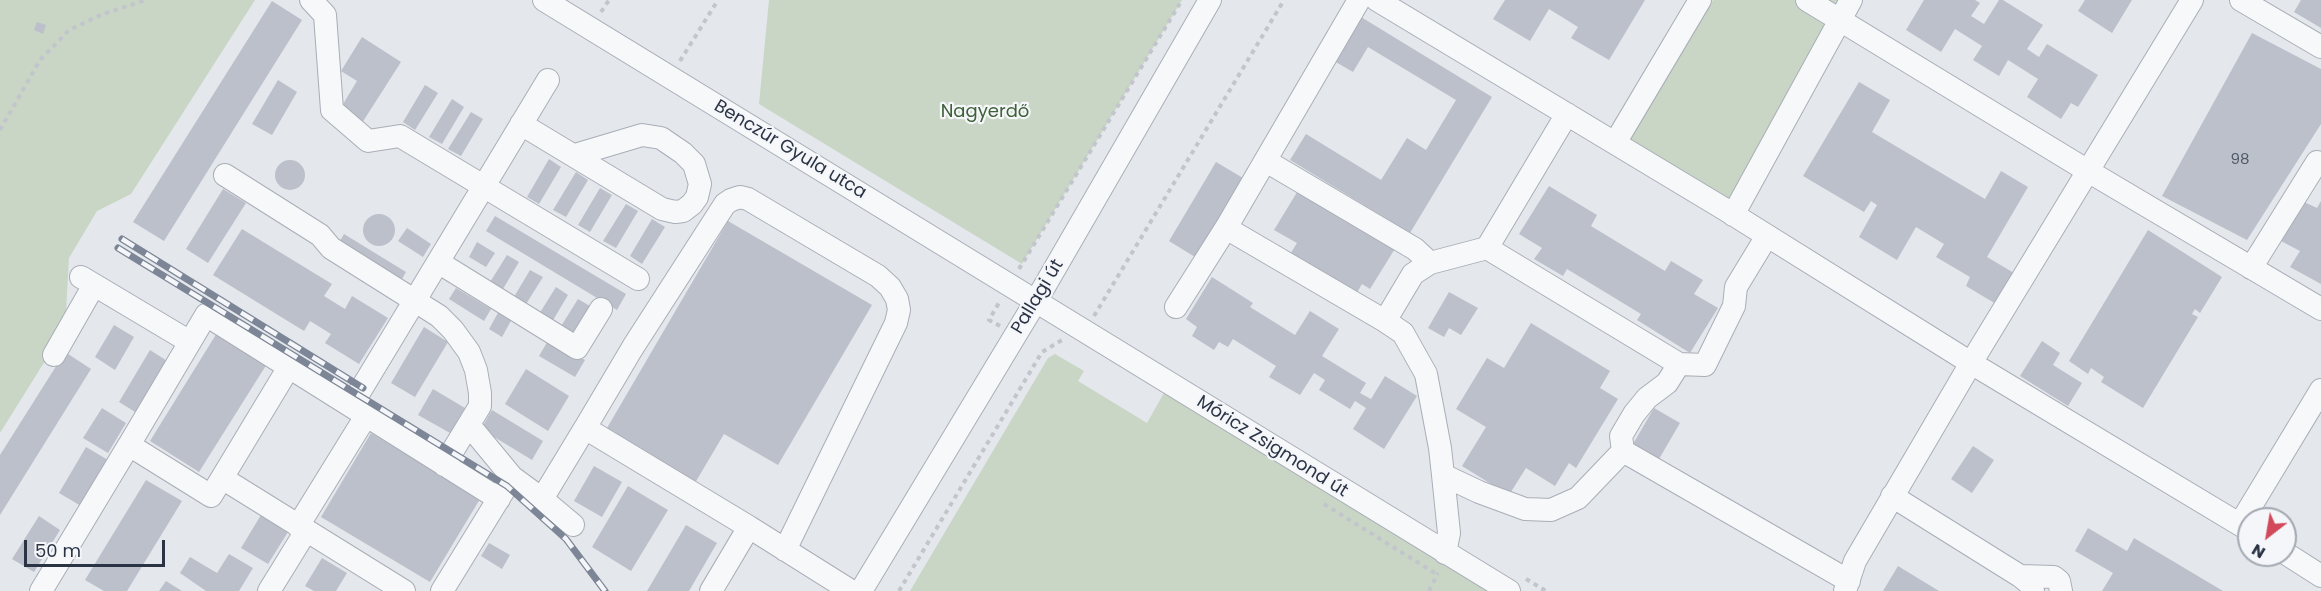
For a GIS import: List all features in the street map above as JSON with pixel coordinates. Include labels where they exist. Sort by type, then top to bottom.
[{"type":"street","points":[[311,0],[325,15],[332,110],[368,141],[400,136],[639,279]]},
{"type":"street","name":"Benczúr Gyula utca","points":[[544,0],[1036,302]]},
{"type":"street","name":"Pallagi út","points":[[861,591],[1036,302],[1210,0]]},
{"type":"street","points":[[1176,307],[1266,161],[1359,0]]},
{"type":"street","points":[[1377,0],[2237,523]]},
{"type":"street","points":[[1614,143],[1700,0]]},
{"type":"street","points":[[1807,0],[2321,309]]},
{"type":"street","points":[[1733,215],[1851,0]]},
{"type":"street","points":[[1623,452],[1847,586],[1855,561],[1971,363],[2192,0]]},
{"type":"street","points":[[2241,0],[2321,47]]},
{"type":"street","points":[[268,591],[302,528],[415,300],[548,80]]},
{"type":"street","points":[[1385,321],[1413,274],[1430,263],[1488,248],[1567,114]]},
{"type":"street","points":[[521,124],[662,209],[683,211],[697,197],[700,184],[694,164],[683,153],[661,138],[642,135],[575,155]]},
{"type":"street","points":[[1266,161],[1415,249],[1430,263]]},
{"type":"street","points":[[2251,268],[2317,162]]},
{"type":"street","points":[[225,175],[320,235],[331,248],[439,316],[453,330],[469,352],[476,370],[480,406],[444,465]]},
{"type":"street","points":[[542,499],[651,319],[725,204],[740,197],[748,199],[878,276],[890,287],[897,299],[899,310],[896,323],[784,550]]},
{"type":"street","points":[[1226,228],[1403,333],[1426,374],[1443,475],[1449,533],[1445,553]]},
{"type":"street","points":[[1488,248],[1679,364],[1705,364],[1734,306],[1736,287],[1767,236]]},
{"type":"street","points":[[438,262],[577,348],[601,309]]},
{"type":"street","points":[[54,355],[88,281],[190,342]]},
{"type":"street","name":"Móricz Zsigmond út","points":[[1036,302],[1509,591]]},
{"type":"street","points":[[41,591],[206,315],[499,499]]},
{"type":"street","points":[[1623,452],[1621,436],[1634,414],[1647,398],[1667,383],[1679,364]]},
{"type":"street","points":[[129,445],[211,496],[289,367]]},
{"type":"street","points":[[2255,507],[2321,390]]},
{"type":"street","points":[[469,425],[512,477],[573,525]]},
{"type":"street","points":[[585,428],[851,591]]},
{"type":"street","points":[[1443,475],[1479,492],[1525,509],[1551,510],[1578,498],[1623,452]]},
{"type":"street","points":[[442,591],[512,477]]},
{"type":"street","points":[[222,478],[404,591]]},
{"type":"street","points":[[1893,496],[2027,583],[2054,577],[2059,581],[2061,591]]},
{"type":"street","points":[[711,591],[750,527]]},
{"type":"street","points":[[2297,561],[2321,576]]},
{"type":"path","points":[[0,130],[40,60],[69,30],[103,14],[146,0]]},
{"type":"path","points":[[670,77],[718,0]]},
{"type":"path","points":[[1022,264],[1182,0]]},
{"type":"path","points":[[900,591],[1042,352],[1061,342],[1078,312],[1092,320],[1284,0]]},
{"type":"path","points":[[1429,591],[1438,575]]},
{"type":"green space","points":[[0,0],[255,0],[131,194],[97,211],[69,258],[65,329],[0,433]]},
{"type":"green space","name":"Nagyerdő","points":[[769,0],[1182,0],[1022,264],[759,104]]},
{"type":"green space","points":[[1713,0],[1852,0],[1726,210],[1624,149]]},
{"type":"green space","points":[[1055,354],[1084,371],[1078,381],[1147,423],[1165,391],[1493,591],[910,591],[1048,358]]},
{"type":"building","points":[[1505,0],[1645,0],[1609,60],[1571,38],[1578,27],[1549,9],[1530,41],[1493,19]]},
{"type":"building","points":[[1924,0],[1975,0],[1980,3],[1971,16],[1984,24],[1999,0],[2003,0],[2043,25],[2027,49],[2039,57],[2047,44],[2098,75],[2078,107],[2071,103],[2061,119],[2027,97],[2038,79],[2008,60],[1999,76],[1973,60],[1982,46],[1955,29],[1941,52],[1906,30]]},
{"type":"building","points":[[2085,0],[2132,0],[2112,33],[2078,11]]},
{"type":"building","points":[[2301,0],[2321,0],[2321,28],[2294,12]]},
{"type":"building","points":[[272,1],[302,20],[164,241],[133,222]]},
{"type":"building","points":[[1361,17],[1492,97],[1410,233],[1290,160],[1306,134],[1381,180],[1407,138],[1426,150],[1456,100],[1368,47],[1353,72],[1334,61]]},
{"type":"building","points":[[37,22],[46,25],[43,34],[34,30]]},
{"type":"building","points":[[2252,33],[2321,69],[2321,124],[2247,240],[2162,196]]},
{"type":"building","points":[[362,37],[401,62],[362,123],[340,109],[357,81],[341,71]]},
{"type":"building","points":[[278,80],[297,92],[272,135],[252,124]]},
{"type":"building","points":[[1859,82],[1890,100],[1872,132],[1985,199],[2001,171],[2028,187],[1987,257],[2014,273],[1996,304],[1966,286],[1970,277],[1936,257],[1944,244],[1916,227],[1897,260],[1859,237],[1877,205],[1871,201],[1864,212],[1803,176]]},
{"type":"building","points":[[425,85],[438,93],[415,130],[403,122]]},
{"type":"building","points":[[452,99],[464,107],[442,144],[429,137]]},
{"type":"building","points":[[471,112],[483,119],[461,156],[448,149]]},
{"type":"building","points":[[549,159],[561,167],[539,204],[527,197]]},
{"type":"building","points":[[290,160],[301,164],[305,175],[301,186],[290,190],[279,186],[275,175],[279,164]]},
{"type":"building","points":[[1216,162],[1243,178],[1195,257],[1169,241]]},
{"type":"building","points":[[576,172],[588,180],[566,217],[553,210]]},
{"type":"building","points":[[1549,186],[1597,215],[1591,226],[1665,271],[1671,261],[1703,280],[1694,294],[1718,308],[1690,353],[1637,320],[1641,314],[1567,269],[1563,276],[1534,259],[1542,248],[1519,234]]},
{"type":"building","points":[[600,188],[612,195],[590,232],[578,225]]},
{"type":"building","points":[[223,189],[246,203],[208,263],[186,249]]},
{"type":"building","points":[[1299,189],[1396,247],[1370,289],[1362,284],[1355,296],[1289,256],[1297,243],[1274,230]]},
{"type":"building","points":[[2302,201],[2317,208],[2321,201],[2321,284],[2290,267],[2300,251],[2281,241]]},
{"type":"building","points":[[626,204],[638,211],[616,248],[603,241]]},
{"type":"building","points":[[379,214],[391,218],[395,230],[391,242],[379,246],[367,242],[363,230],[367,218]]},
{"type":"building","points":[[495,216],[626,294],[617,310],[486,231]]},
{"type":"building","points":[[652,219],[665,227],[642,264],[630,256]]},
{"type":"building","points":[[728,221],[872,305],[778,465],[724,434],[692,488],[649,462],[652,455],[607,428]]},
{"type":"building","points":[[407,228],[431,244],[423,257],[398,241]]},
{"type":"building","points":[[242,229],[332,284],[324,296],[345,309],[352,296],[388,318],[359,364],[325,343],[331,334],[310,321],[304,331],[213,275]]},
{"type":"building","points":[[2148,230],[2222,277],[2200,313],[2195,309],[2192,314],[2198,317],[2143,408],[2101,382],[2104,377],[2091,368],[2088,374],[2069,361]]},
{"type":"building","points":[[344,234],[406,272],[398,286],[336,248]]},
{"type":"building","points":[[477,242],[495,253],[486,267],[469,257]]},
{"type":"building","points":[[507,255],[519,262],[500,294],[487,287]]},
{"type":"building","points":[[530,270],[543,277],[523,309],[511,302]]},
{"type":"building","points":[[1212,277],[1253,303],[1250,307],[1295,335],[1310,311],[1339,329],[1322,356],[1366,383],[1360,393],[1371,399],[1385,376],[1417,396],[1384,449],[1353,429],[1366,408],[1355,401],[1350,409],[1319,390],[1325,380],[1314,373],[1300,395],[1269,377],[1276,366],[1233,339],[1228,347],[1219,342],[1214,350],[1192,336],[1197,327],[1186,319]]},
{"type":"building","points":[[556,287],[568,295],[549,327],[536,319]]},
{"type":"building","points":[[456,288],[491,309],[484,321],[449,299]]},
{"type":"building","points":[[1449,292],[1478,308],[1461,335],[1449,328],[1444,337],[1428,328]]},
{"type":"building","points":[[578,299],[590,306],[571,338],[558,331]]},
{"type":"building","points":[[499,311],[512,319],[502,337],[489,329]]},
{"type":"building","points":[[1531,323],[1610,371],[1600,388],[1618,399],[1576,468],[1569,463],[1555,486],[1526,468],[1509,495],[1462,466],[1486,427],[1456,409],[1487,358],[1504,368]]},
{"type":"building","points":[[114,325],[134,337],[115,370],[95,357]]},
{"type":"building","points":[[424,327],[448,342],[415,397],[391,383]]},
{"type":"building","points":[[220,328],[270,359],[199,472],[150,441]]},
{"type":"building","points":[[549,339],[585,360],[575,377],[539,356]]},
{"type":"building","points":[[2042,341],[2060,353],[2053,365],[2082,383],[2068,406],[2020,376]]},
{"type":"building","points":[[150,350],[172,364],[140,415],[119,402]]},
{"type":"building","points":[[65,352],[91,369],[0,515],[0,455]]},
{"type":"building","points":[[526,369],[569,396],[548,431],[505,404]]},
{"type":"building","points":[[433,389],[465,408],[450,433],[418,415]]},
{"type":"building","points":[[102,408],[126,423],[108,453],[83,438]]},
{"type":"building","points":[[1654,408],[1680,423],[1659,459],[1633,444]]},
{"type":"building","points":[[492,410],[543,441],[532,460],[481,429]]},
{"type":"building","points":[[371,433],[480,499],[430,582],[321,517]]},
{"type":"building","points":[[1973,446],[1994,460],[1972,493],[1951,479]]},
{"type":"building","points":[[86,447],[108,460],[81,506],[59,493]]},
{"type":"building","points":[[594,466],[622,482],[602,517],[574,501]]},
{"type":"building","points":[[146,480],[182,501],[127,591],[104,591],[85,580]]},
{"type":"building","points":[[628,486],[668,510],[631,571],[592,547]]},
{"type":"building","points":[[261,515],[288,532],[268,564],[241,548]]},
{"type":"building","points":[[39,516],[60,530],[34,572],[12,559]]},
{"type":"building","points":[[686,525],[717,543],[689,591],[647,591]]},
{"type":"building","points":[[2088,528],[2127,551],[2134,538],[2223,591],[2102,591],[2113,573],[2075,551]]},
{"type":"building","points":[[489,543],[510,555],[502,569],[481,556]]},
{"type":"building","points":[[229,554],[253,568],[239,591],[206,591],[180,573],[190,557],[217,573]]},
{"type":"building","points":[[322,558],[347,573],[336,591],[314,591],[305,586]]},
{"type":"building","points":[[1898,566],[1939,591],[1883,591]]},
{"type":"building","points":[[166,581],[182,591],[159,591]]},
{"type":"railway","points":[[122,239],[363,388]]},
{"type":"railway","points":[[118,248],[507,486],[566,539],[605,591]]}]
